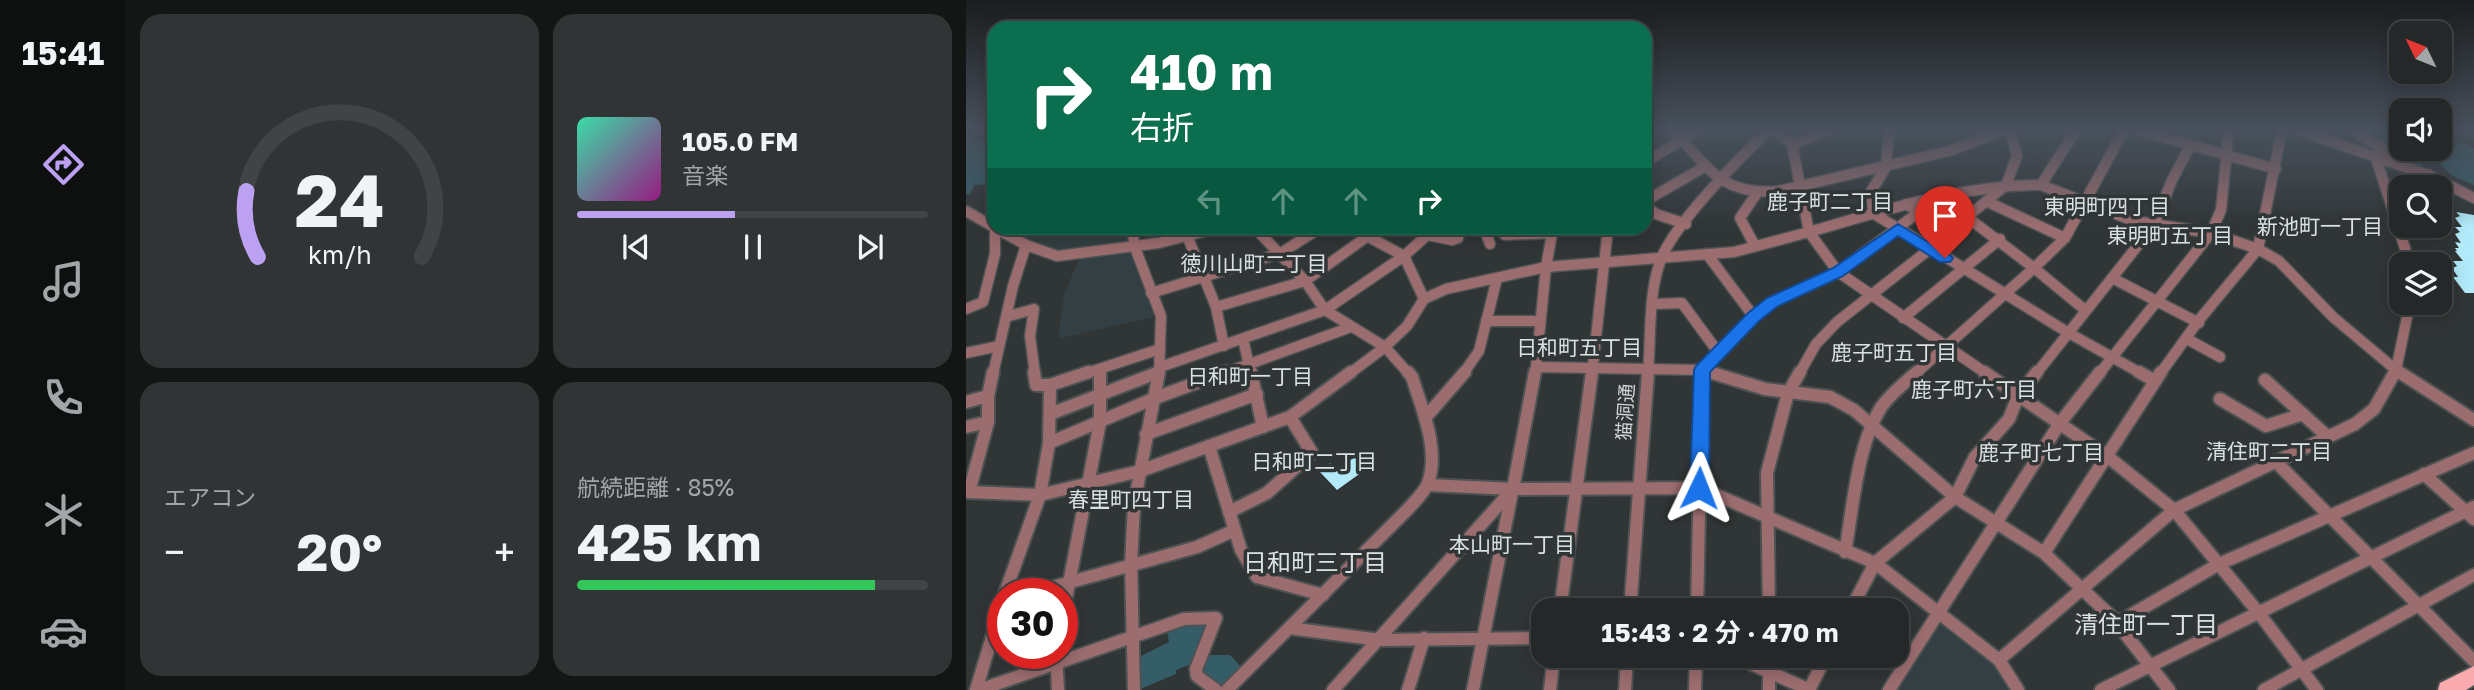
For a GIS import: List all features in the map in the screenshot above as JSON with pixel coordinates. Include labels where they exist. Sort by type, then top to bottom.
[{"type":"main road","points":[[2447,690],[2474,675]]},
{"type":"street","points":[[1703,162],[1721,182],[1757,193],[1905,162]]},
{"type":"street","name":"猫洞通","points":[[1631,598],[1653,304],[1661,259],[1737,162]]},
{"type":"street","points":[[1795,162],[1809,232],[1838,272],[2107,456],[2174,510],[2258,612],[2317,690]]},
{"type":"street","points":[[1886,162],[1870,192],[1874,214],[2067,332],[2155,381]]},
{"type":"street","points":[[1769,598],[1767,473],[1788,393],[1816,344],[1837,322],[2007,185],[2015,162]]},
{"type":"street","points":[[2041,185],[2056,162]]},
{"type":"street","points":[[1845,552],[1859,472],[1872,426],[1883,405],[1980,314],[2007,295],[2065,238],[2106,162]]},
{"type":"street","points":[[1856,598],[1874,563],[1955,498],[1975,457],[2004,426],[2018,396],[2154,225],[2178,162]]},
{"type":"street","points":[[1889,690],[2060,424],[2211,233],[2221,210],[2225,162]]},
{"type":"street","points":[[2249,162],[2276,169]]},
{"type":"street","points":[[2044,553],[2155,381],[2258,249],[2277,162]]},
{"type":"street","points":[[2377,162],[2406,252]]},
{"type":"street","points":[[2394,162],[2428,175]]},
{"type":"street","points":[[2407,162],[2429,175]]},
{"type":"street","points":[[1652,199],[1706,166]]},
{"type":"street","points":[[1026,245],[988,396],[988,422],[968,492],[1040,495],[1140,471],[1290,417],[1385,347],[1407,326],[1424,299],[1446,289],[1546,267],[1661,259],[1755,246],[1944,192],[2007,185],[2041,185],[2103,212],[2154,225],[2211,233],[2258,249],[2279,261],[2333,317],[2396,370],[2474,420]]},
{"type":"street","points":[[2452,187],[2474,198]]},
{"type":"street","points":[[1755,246],[1740,218],[1757,193]]},
{"type":"street","points":[[1988,202],[2065,238]]},
{"type":"street","points":[[1697,598],[1702,370],[1754,317],[1773,302],[1838,272],[1919,212],[1906,204]]},
{"type":"street","points":[[1652,209],[1657,214],[1686,224]]},
{"type":"street","points":[[966,211],[987,223]]},
{"type":"street","points":[[1967,217],[2000,239],[2085,310]]},
{"type":"street","points":[[966,309],[983,302],[995,254],[995,235]]},
{"type":"street","points":[[1008,235],[1057,256],[1159,243],[1176,235]]},
{"type":"street","points":[[1133,235],[1134,245],[1161,316],[1160,370],[1134,505],[1131,565],[1134,690]]},
{"type":"street","points":[[1187,235],[1206,276],[1224,346]]},
{"type":"street","points":[[1227,690],[1428,485],[1432,457],[1425,418],[1412,377],[1385,347],[1325,310],[1305,281],[1262,235]]},
{"type":"street","points":[[1151,293],[1281,253],[1309,235]]},
{"type":"street","points":[[1050,414],[1160,370],[1325,310],[1404,256],[1427,235]]},
{"type":"street","points":[[1440,235],[1452,240],[1458,238]]},
{"type":"street","points":[[1487,235],[1490,244]]},
{"type":"street","points":[[1472,690],[1535,367],[1551,235]]},
{"type":"street","points":[[1562,598],[1606,263],[1604,235]]},
{"type":"street","points":[[1216,307],[1305,281],[1367,236],[1404,256],[1424,299]]},
{"type":"street","points":[[1903,318],[2000,239]]},
{"type":"street","points":[[1707,254],[1754,317]]},
{"type":"street","points":[[1425,418],[1472,364],[1479,351],[1497,278]]},
{"type":"street","points":[[2112,278],[2199,323]]},
{"type":"street","points":[[1653,304],[1682,303],[1718,352]]},
{"type":"street","points":[[1006,317],[1034,309],[1030,336],[1036,385],[1050,385],[1160,349]]},
{"type":"street","points":[[1999,660],[2174,510],[2355,424],[2374,409],[2396,370],[2407,315]]},
{"type":"street","points":[[1486,321],[1540,321]]},
{"type":"street","points":[[1049,443],[1155,398],[1351,327]]},
{"type":"street","points":[[2187,339],[2220,357]]},
{"type":"street","points":[[1243,340],[1263,427]]},
{"type":"street","points":[[966,353],[999,346]]},
{"type":"street","points":[[1535,367],[1702,370],[1765,389],[1829,397],[1854,410],[1955,498],[2044,553],[2117,623],[2169,690]]},
{"type":"street","points":[[1070,578],[1100,422],[1100,369]]},
{"type":"street","points":[[2265,380],[2328,436]]},
{"type":"street","points":[[1011,578],[1040,495],[1049,443],[1050,385]]},
{"type":"street","points":[[1146,434],[1257,394]]},
{"type":"street","points":[[966,402],[988,396]]},
{"type":"street","points":[[2220,400],[2266,426],[2303,414]]},
{"type":"street","points":[[1229,512],[1268,493],[1312,453],[1290,417]]},
{"type":"street","points":[[966,427],[988,422]]},
{"type":"street","points":[[1209,446],[1241,550],[1258,577],[1323,595]]},
{"type":"street","points":[[2117,623],[2219,564],[2328,514],[2474,453]]},
{"type":"street","points":[[966,460],[979,457]]},
{"type":"street","points":[[2275,461],[2474,662]]},
{"type":"street","points":[[2101,690],[2258,612],[2471,512],[2424,474]]},
{"type":"street","points":[[1428,485],[1513,489],[1699,488],[1874,563],[1999,660],[2018,690]]},
{"type":"street","points":[[1333,690],[1513,489]]},
{"type":"street","points":[[1078,580],[1197,547],[1235,530]]},
{"type":"street","points":[[2264,690],[2474,575]]},
{"type":"street","points":[[1078,651],[1184,619],[1216,618],[1196,669],[1197,676],[1216,690]]},
{"type":"street","points":[[1289,628],[1380,640],[1531,638]]},
{"type":"street","points":[[1408,690],[1424,638]]},
{"type":"street","points":[[978,690],[987,658]]},
{"type":"street","points":[[1550,690],[1553,668]]},
{"type":"street","points":[[1625,690],[1626,668]]},
{"type":"street","points":[[1695,690],[1696,668]]},
{"type":"street","points":[[1757,668],[1810,690],[1820,668]]},
{"type":"street","points":[[1769,668],[1769,690]]},
{"type":"street","points":[[978,690],[1029,669]]},
{"type":"street","points":[[1057,669],[1058,690]]},
{"type":"shaded area","points":[[966,162],[987,162],[987,184],[974,185],[970,194],[966,194]]},
{"type":"shaded area","points":[[2407,162],[2421,162],[2430,175]]},
{"type":"shaded area","points":[[2442,162],[2474,162],[2474,185],[2451,175],[2440,164]]},
{"type":"shaded area","points":[[1018,235],[1127,235],[1127,244],[1154,317],[1061,338],[1058,336],[1064,295],[1082,251],[1059,252]]},
{"type":"shaded area","points":[[1212,621],[1194,663],[1138,690],[1137,658],[1169,642],[1166,626]]},
{"type":"shaded area","points":[[1944,623],[1996,664],[2012,690],[1896,690],[1939,624]]},
{"type":"shaded area","points":[[1204,655],[1230,655],[1244,670],[1221,690],[1199,674]]},
{"type":"building","points":[[2456,212],[2474,215],[2474,293],[2465,293],[2453,277],[2458,277],[2452,268],[2457,266],[2453,261],[2463,261],[2455,251],[2455,248],[2459,248],[2455,242],[2461,243],[2455,234],[2460,232],[2455,227],[2462,227],[2455,218],[2460,216]]},
{"type":"building","points":[[1358,455],[1369,467],[1337,490],[1319,471],[1330,463],[1336,470]]},
{"type":"district","name":"鹿子町二丁目","points":[[1830,202]]},
{"type":"district","name":"東明町四丁目","points":[[2107,207]]},
{"type":"district","name":"新池町一丁目","points":[[2320,227]]},
{"type":"district","name":"東明町五丁目","points":[[2170,236]]},
{"type":"district","name":"徳川山町二丁目","points":[[1254,264]]},
{"type":"district","name":"日和町五丁目","points":[[1579,348]]},
{"type":"district","name":"鹿子町五丁目","points":[[1894,353]]},
{"type":"district","name":"日和町一丁目","points":[[1250,377]]},
{"type":"district","name":"鹿子町六丁目","points":[[1974,390]]},
{"type":"district","name":"清住町二丁目","points":[[2269,452]]},
{"type":"district","name":"鹿子町七丁目","points":[[2041,453]]},
{"type":"district","name":"日和町二丁目","points":[[1314,462]]},
{"type":"district","name":"春里町四丁目","points":[[1131,500]]},
{"type":"district","name":"本山町一丁目","points":[[1512,545]]},
{"type":"district","name":"日和町三丁目","points":[[1315,563]]},
{"type":"district","name":"清住町一丁目","points":[[2146,625]]},
{"type":"route","points":[[1699,488],[1702,370],[1754,317],[1773,302],[1838,272],[1898,229],[1945,258]]}]
